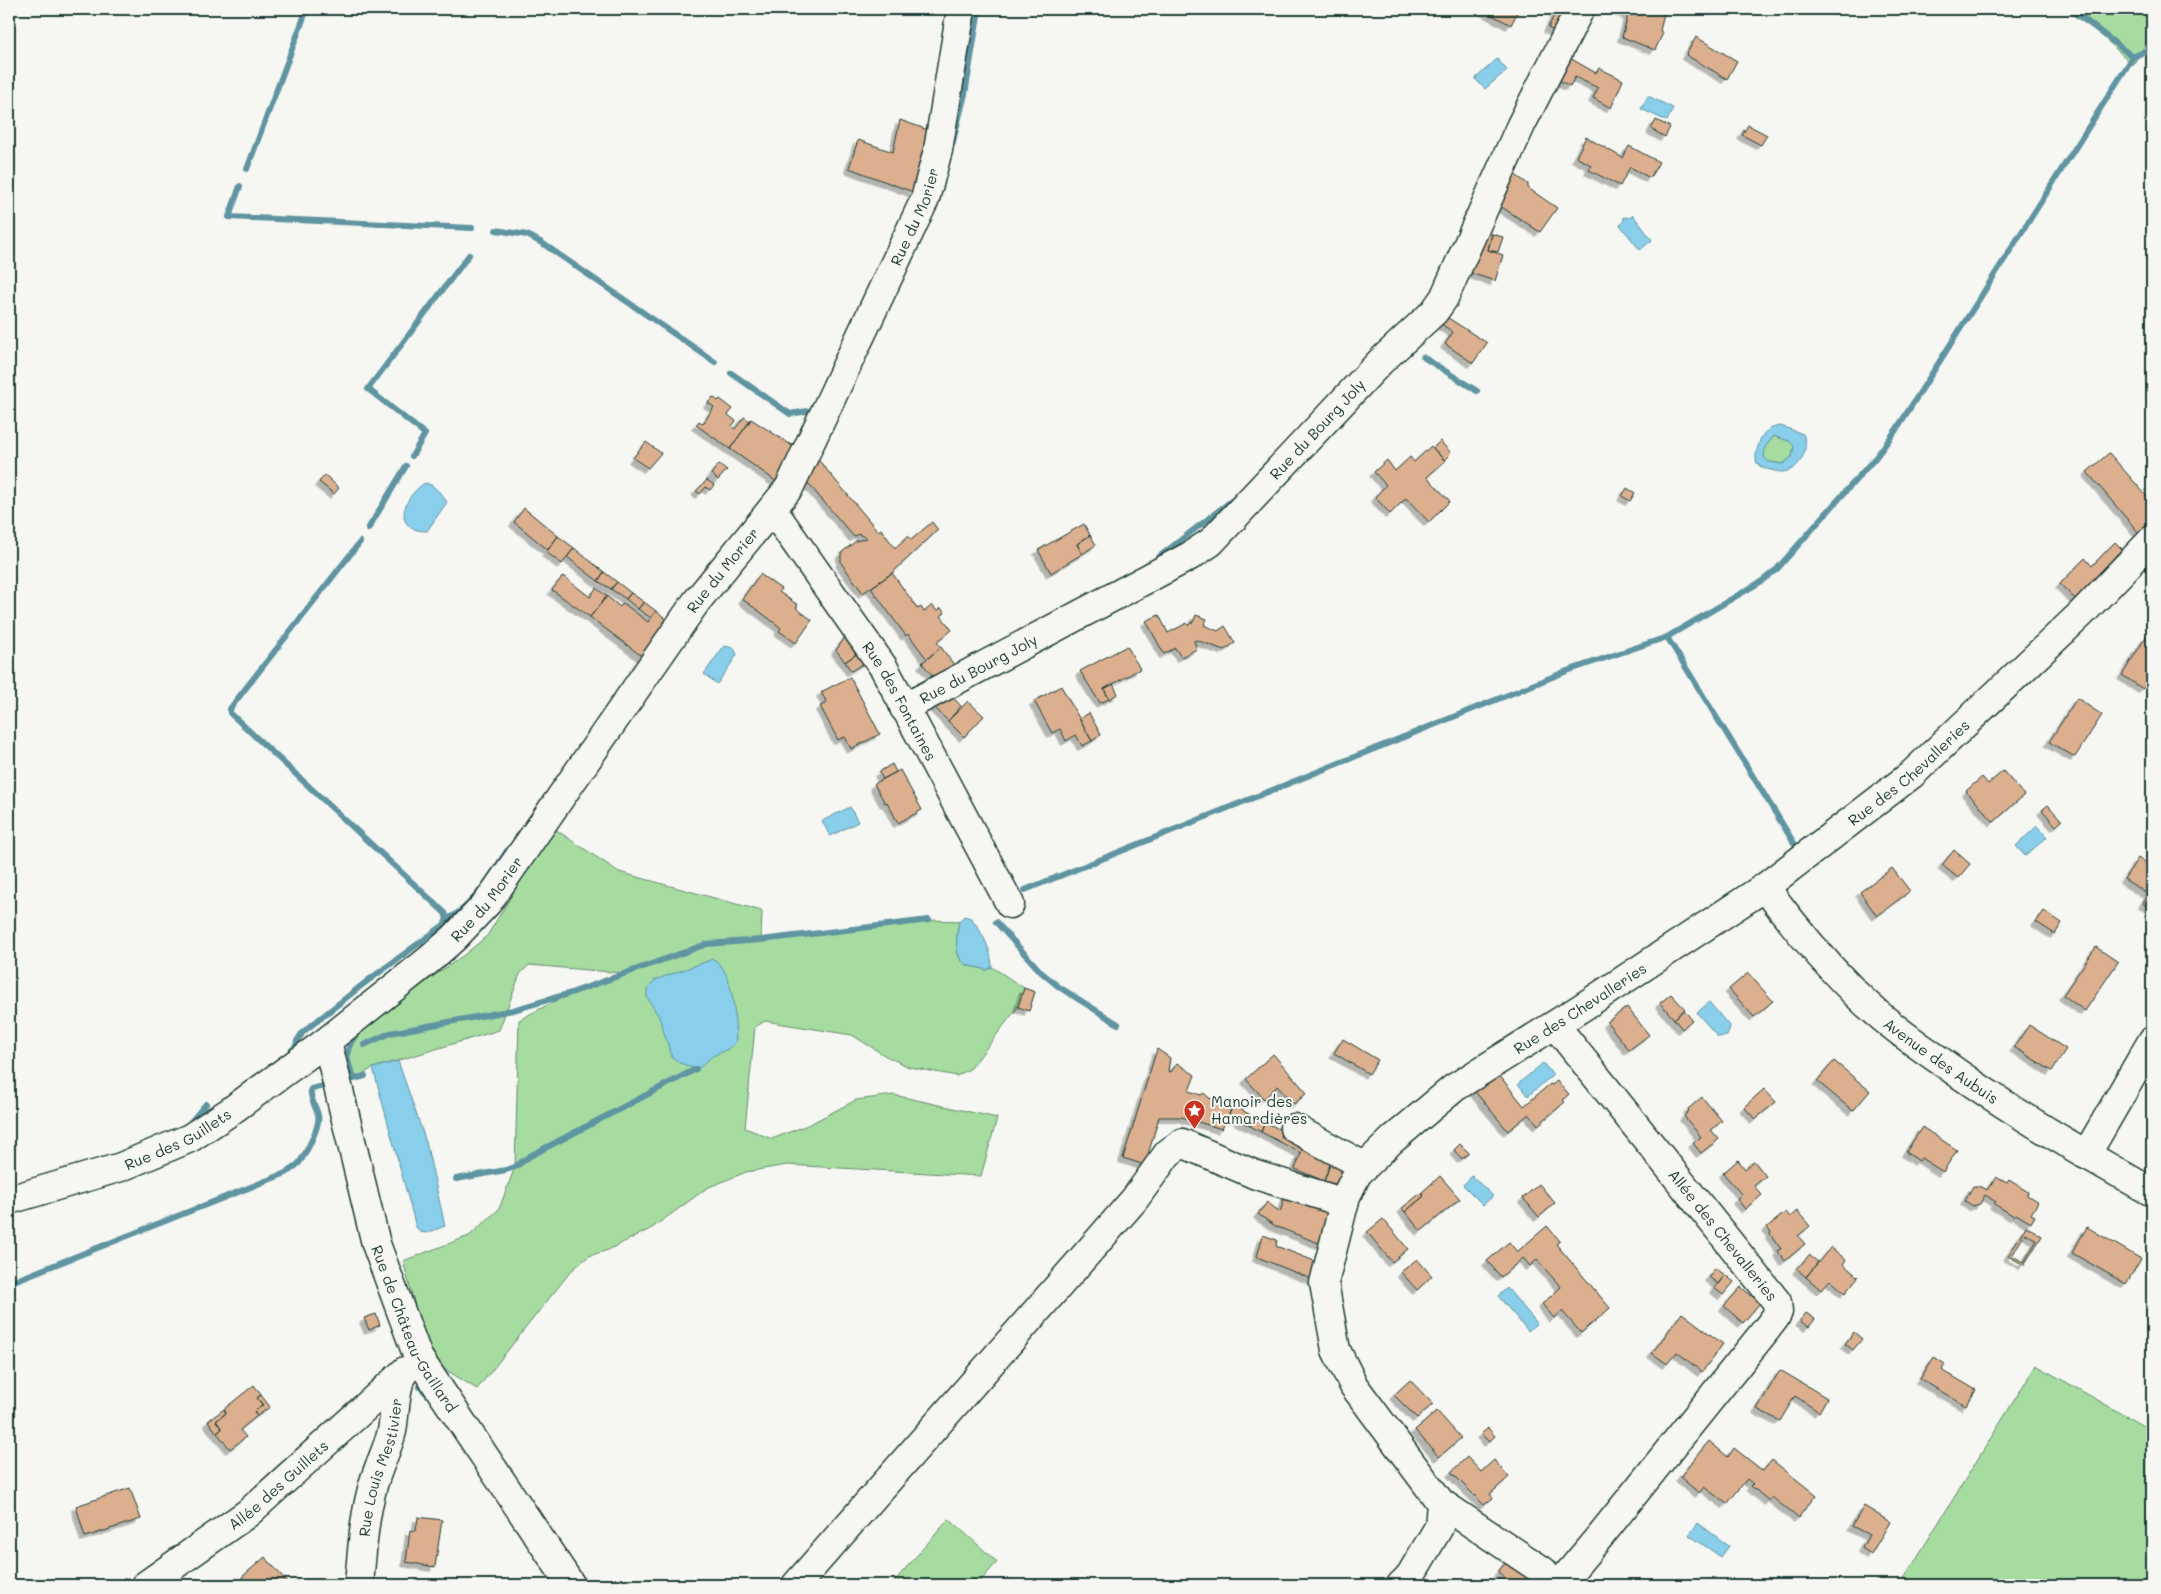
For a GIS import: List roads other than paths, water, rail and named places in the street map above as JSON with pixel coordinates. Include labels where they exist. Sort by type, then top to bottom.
[{"type":"street","name":"Rue du Morier","points":[[327,1041],[430,959],[454,938],[488,902],[696,602],[789,488],[925,199],[938,150],[962,9]]},
{"type":"street","name":"Rue du Bourg Joly","points":[[904,708],[1190,556],[1211,542],[1380,362],[1434,312],[1444,298],[1521,125],[1580,9]]},
{"type":"street","name":"Rue des Fontaines","points":[[772,509],[884,668],[1010,904]]},
{"type":"street","name":"Rue des Chevalleries","points":[[1441,1504],[1354,1386],[1336,1350],[1324,1283],[1344,1205],[1357,1174],[1454,1088],[1765,887],[1911,775],[2081,614],[2152,540]]},
{"type":"street","name":"Avenue des Aubuis","points":[[1765,887],[1801,935],[1857,995],[1901,1033],[1963,1078],[2086,1154],[2152,1192]]},
{"type":"street","name":"Allée des Chevalleries","points":[[1549,1578],[1564,1579],[1765,1331],[1778,1312],[1777,1302],[1554,1025]]},
{"type":"street","name":"Rue des Guillets","points":[[9,1200],[121,1167],[190,1138],[228,1113],[327,1041]]},
{"type":"street","name":"Rue de Château-Gaillard","points":[[327,1041],[376,1244],[410,1366],[571,1585]]},
{"type":"street","points":[[2086,1154],[2152,1041]]},
{"type":"street","points":[[1294,1128],[1364,1166]]},
{"type":"street","points":[[796,1585],[1134,1200],[1168,1153],[1182,1143],[1256,1175],[1329,1198],[1344,1205]]},
{"type":"street","name":"Allée des Guillets","points":[[146,1585],[248,1512],[410,1366]]},
{"type":"street","name":"Rue Louis Mestivier","points":[[359,1585],[363,1541],[373,1483],[391,1433],[410,1366]]},
{"type":"street","points":[[1401,1585],[1410,1576],[1439,1527],[1441,1504],[1549,1578]]},
{"type":"water","points":[[1497,59],[1507,70],[1485,89],[1475,79]]},
{"type":"water","points":[[1648,96],[1673,108],[1667,121],[1641,109]]},
{"type":"water","points":[[1633,215],[1652,240],[1640,250],[1620,225],[1623,223],[1624,217],[1630,218]]},
{"type":"water","points":[[1781,426],[1803,434],[1805,440],[1802,458],[1794,468],[1782,472],[1763,468],[1756,461],[1763,434],[1771,428]],"holes":[[[1774,436],[1789,441],[1794,446],[1792,457],[1783,464],[1769,462],[1764,457],[1765,447]]]},
{"type":"water","points":[[425,483],[435,488],[447,502],[427,531],[415,529],[408,525],[404,512],[411,496]]},
{"type":"water","points":[[724,646],[734,648],[737,655],[717,684],[704,674]]},
{"type":"water","points":[[850,807],[858,822],[830,836],[822,821]]},
{"type":"water","points":[[2037,826],[2047,837],[2025,856],[2016,846]]},
{"type":"water","points":[[964,916],[971,918],[985,941],[990,953],[992,967],[987,970],[967,965],[959,957],[957,951],[957,932],[959,921]]},
{"type":"water","points":[[713,959],[720,965],[730,984],[734,1008],[736,1042],[730,1048],[712,1056],[696,1069],[680,1063],[672,1057],[659,1017],[647,997],[647,989],[655,980]]},
{"type":"water","points":[[1709,1002],[1730,1027],[1727,1036],[1718,1037],[1697,1013]]},
{"type":"water","points":[[398,1061],[426,1142],[445,1226],[427,1233],[420,1232],[416,1227],[373,1068]]},
{"type":"water","points":[[1543,1063],[1553,1075],[1528,1096],[1518,1084]]},
{"type":"water","points":[[1472,1176],[1493,1196],[1483,1205],[1463,1185]]},
{"type":"water","points":[[1507,1288],[1537,1323],[1528,1331],[1498,1296]]},
{"type":"water","points":[[1698,1523],[1729,1546],[1721,1557],[1689,1535]]},
{"type":"waterway","points":[[247,169],[307,9]]},
{"type":"waterway","points":[[952,145],[965,94],[979,9]]},
{"type":"waterway","points":[[1025,890],[1567,671],[1667,637],[1762,581],[1777,569],[1876,457],[1896,430],[2133,57],[2071,9]]},
{"type":"waterway","points":[[2133,57],[2152,48]]},
{"type":"waterway","points":[[240,186],[229,217],[472,228]]},
{"type":"waterway","points":[[496,230],[527,235],[542,243],[715,362]]},
{"type":"waterway","points":[[412,456],[425,434],[368,389],[469,255]]},
{"type":"waterway","points":[[1423,357],[1477,391]]},
{"type":"waterway","points":[[731,373],[790,414],[814,410],[815,408]]},
{"type":"waterway","points":[[368,529],[406,466]]},
{"type":"waterway","points":[[1160,556],[1235,498]]},
{"type":"waterway","points":[[292,1050],[303,1032],[366,982],[444,925],[447,919],[445,913],[230,713],[230,709],[235,702],[360,542]]},
{"type":"waterway","points":[[1667,637],[1794,843]]},
{"type":"waterway","points":[[447,919],[457,914],[474,898],[507,851]]},
{"type":"waterway","points":[[364,1045],[390,1033],[513,1010],[568,994],[707,944],[761,940],[929,920]]},
{"type":"waterway","points":[[996,922],[1041,972],[1059,987],[1118,1024]]},
{"type":"waterway","points":[[358,1032],[350,1044],[347,1055],[354,1079],[365,1076]]},
{"type":"waterway","points":[[456,1179],[515,1167],[530,1156],[696,1069]]},
{"type":"waterway","points":[[9,1283],[286,1173],[302,1159],[317,1126],[318,1115],[312,1099],[311,1089],[328,1085]]},
{"type":"waterway","points":[[189,1124],[206,1104]]},
{"type":"waterway","points":[[420,1387],[428,1395]]},
{"type":"place","name":"Manoir des Hamardières","points":[[1195,1129]]}]
